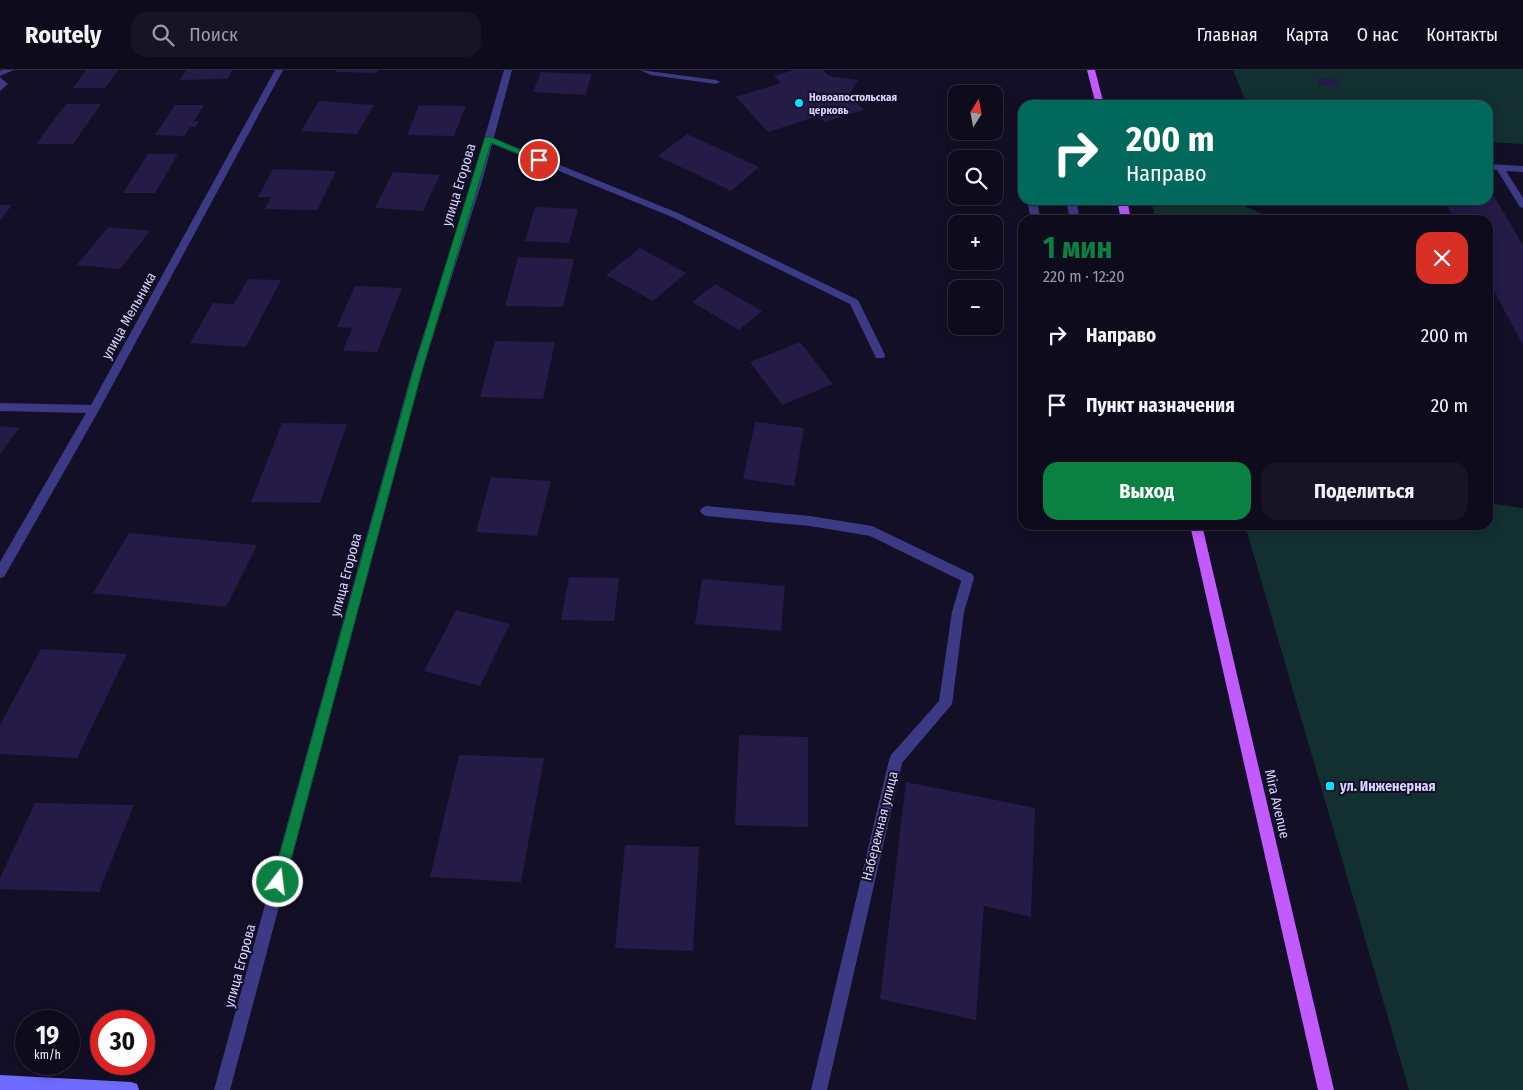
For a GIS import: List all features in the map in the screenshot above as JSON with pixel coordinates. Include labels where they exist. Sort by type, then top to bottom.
[{"type":"main road","points":[[1092,70],[1099,100]]},
{"type":"main road","name":"Mira Avenue","points":[[1197,530],[1326,1090]]},
{"type":"street","points":[[0,74],[10,70]]},
{"type":"street","name":"улица Мельника","points":[[0,573],[94,409],[279,70]]},
{"type":"street","name":"улица Егорова","points":[[222,1090],[417,371],[508,70]]},
{"type":"street","points":[[644,70],[651,73],[716,82]]},
{"type":"street","points":[[0,79],[4,84],[0,89]]},
{"type":"street","points":[[488,139],[675,215],[854,302],[880,355]]},
{"type":"street","points":[[1493,168],[1523,169]]},
{"type":"street","points":[[1500,168],[1523,205]]},
{"type":"street","points":[[0,407],[94,409]]},
{"type":"street","name":"Набережная улица","points":[[706,511],[810,521],[872,531],[968,578],[958,612],[945,704],[896,760],[819,1090]]},
{"type":"street","points":[[0,1083],[131,1090]]},
{"type":"green space","points":[[1233,70],[1523,70],[1523,144],[1493,142],[1493,100],[1245,100]]},
{"type":"green space","points":[[1152,205],[1245,205],[1265,215],[1155,215]]},
{"type":"green space","points":[[1493,504],[1523,508],[1523,1090],[1409,1090],[1246,530],[1493,530]]},
{"type":"building","points":[[86,70],[118,70],[105,88],[73,88]]},
{"type":"building","points":[[186,70],[232,70],[228,79],[180,80]]},
{"type":"building","points":[[336,70],[378,70],[377,73],[335,72]]},
{"type":"building","name":"Новоапостольская церковь","points":[[794,70],[823,70],[829,76],[858,80],[849,95],[864,110],[825,122],[818,116],[768,132],[736,97],[781,83],[774,76]]},
{"type":"building","points":[[541,72],[592,74],[585,95],[533,92]]},
{"type":"building","points":[[1316,78],[1338,79],[1341,87],[1319,86]]},
{"type":"building","points":[[319,101],[374,105],[357,134],[301,131]]},
{"type":"building","points":[[66,104],[101,104],[73,144],[36,144]]},
{"type":"building","points":[[175,105],[204,105],[194,121],[199,121],[195,127],[190,127],[184,136],[155,135]]},
{"type":"building","points":[[419,105],[466,106],[454,136],[407,135]]},
{"type":"building","points":[[687,134],[759,167],[731,191],[658,156]]},
{"type":"building","points":[[148,154],[178,154],[155,193],[123,193]]},
{"type":"building","points":[[273,169],[336,171],[317,210],[265,209],[271,197],[258,197]]},
{"type":"building","points":[[393,172],[440,175],[423,211],[375,208]]},
{"type":"building","points":[[1493,194],[1523,245],[1523,345],[1493,289],[1493,215],[1452,215],[1447,205],[1493,205]]},
{"type":"building","points":[[0,205],[12,205],[0,221]]},
{"type":"building","points":[[535,207],[578,209],[569,243],[525,241]]},
{"type":"building","points":[[108,227],[150,231],[120,269],[77,265]]},
{"type":"building","points":[[640,248],[686,273],[653,301],[606,275]]},
{"type":"building","points":[[518,257],[574,259],[563,307],[505,306]]},
{"type":"building","points":[[248,279],[281,280],[246,347],[190,343],[213,303],[234,304]]},
{"type":"building","points":[[715,284],[762,311],[739,330],[692,302]]},
{"type":"building","points":[[355,286],[402,288],[377,352],[343,351],[352,328],[337,327]]},
{"type":"building","points":[[495,341],[555,342],[543,399],[480,397]]},
{"type":"building","points":[[800,342],[833,384],[782,405],[750,362]]},
{"type":"building","points":[[755,422],[804,428],[794,486],[743,479]]},
{"type":"building","points":[[282,423],[347,424],[320,503],[251,502]]},
{"type":"building","points":[[0,426],[19,428],[0,454]]},
{"type":"building","points":[[491,477],[551,481],[537,536],[476,532]]},
{"type":"building","points":[[129,533],[257,545],[226,607],[93,593]]},
{"type":"building","points":[[569,577],[619,578],[614,621],[561,620]]},
{"type":"building","points":[[702,579],[785,586],[781,631],[695,624]]},
{"type":"building","points":[[456,610],[510,624],[480,686],[424,671]]},
{"type":"building","points":[[41,649],[127,654],[77,758],[0,754],[0,725]]},
{"type":"building","points":[[739,735],[808,737],[808,827],[735,825]]},
{"type":"building","points":[[459,755],[544,758],[521,882],[430,877]]},
{"type":"building","points":[[906,782],[1035,808],[1031,917],[984,906],[976,1020],[880,999]]},
{"type":"building","points":[[35,803],[134,805],[99,892],[0,889],[0,878]]},
{"type":"building","points":[[625,845],[699,847],[693,951],[615,948]]},
{"type":"place","name":"Новоапостольская церковь","points":[[799,103]]},
{"type":"place","name":"ул. Инженерная","points":[[1330,786]]},
{"type":"route","points":[[278,882],[417,371],[478,178],[488,139],[539,160]]}]
